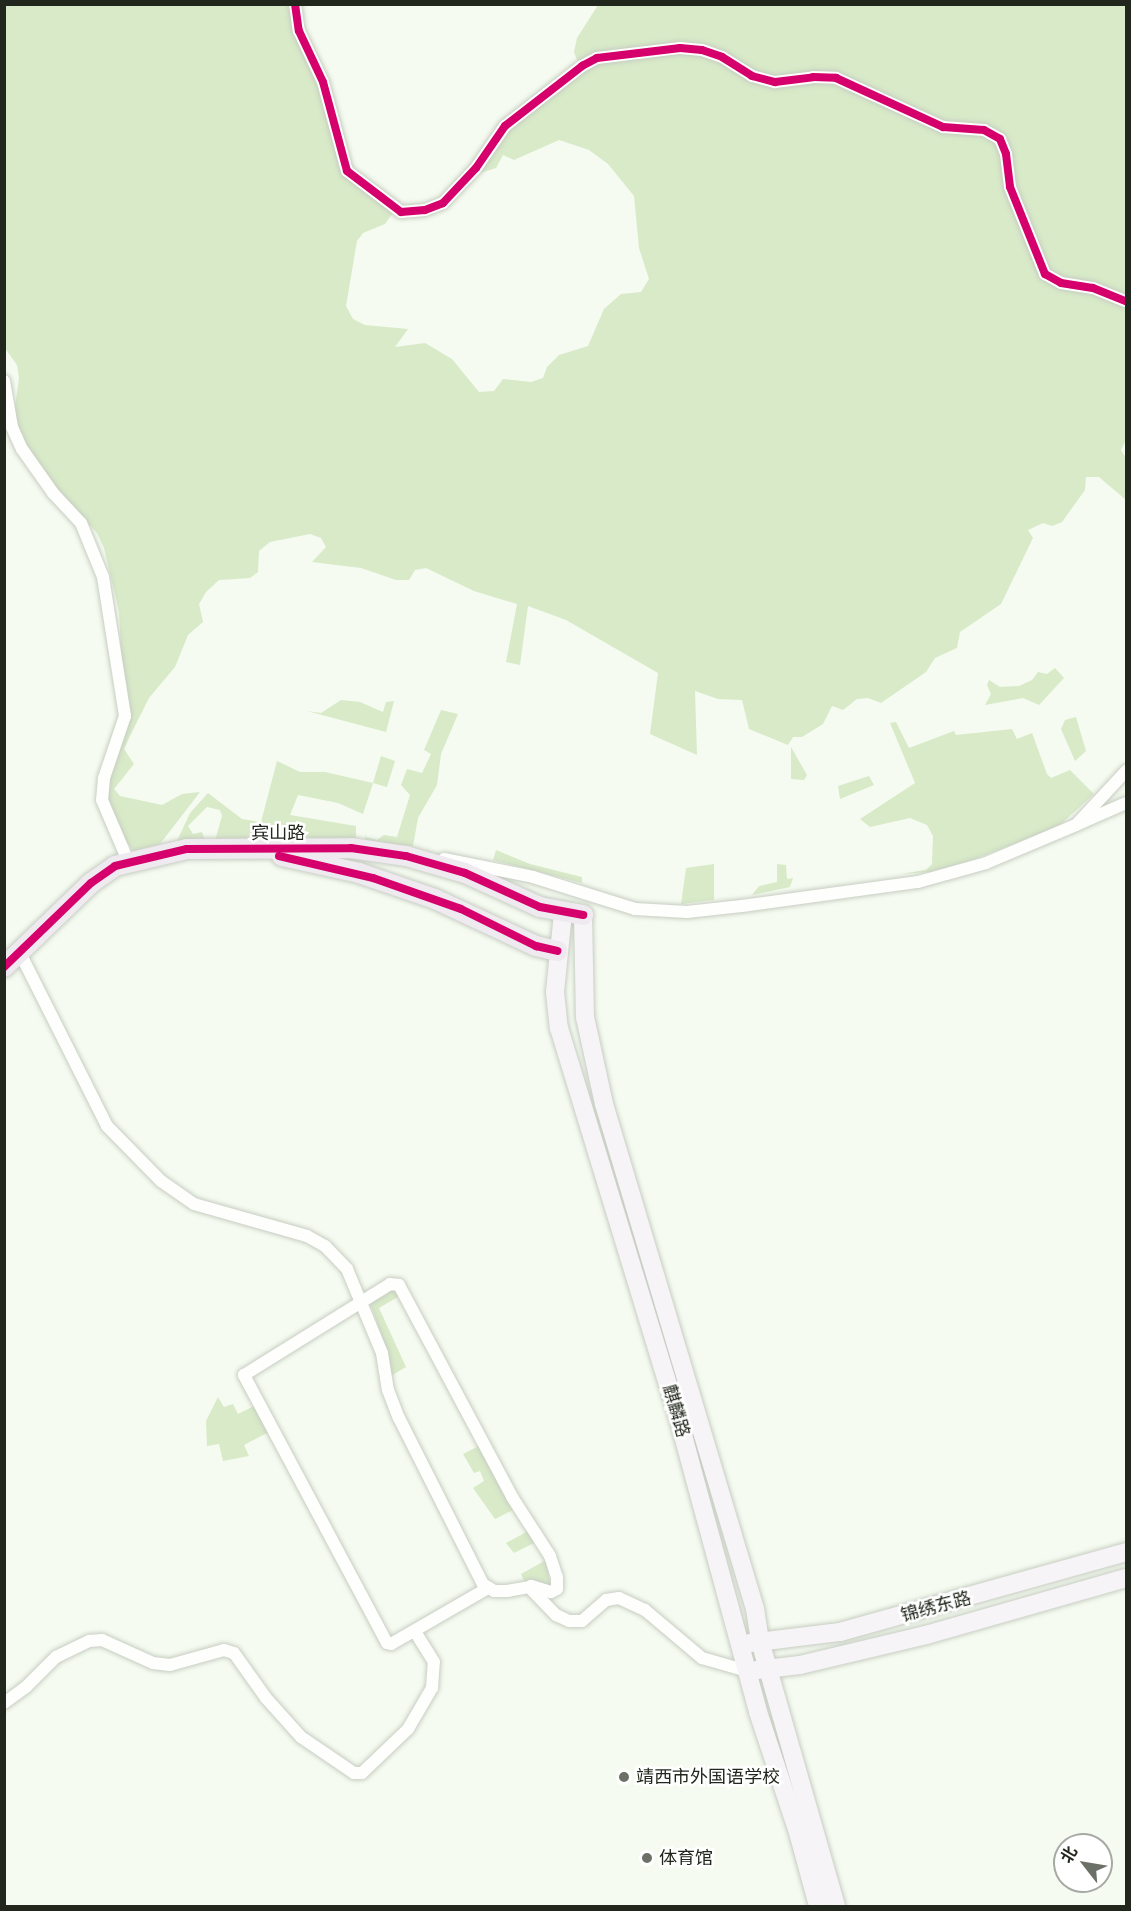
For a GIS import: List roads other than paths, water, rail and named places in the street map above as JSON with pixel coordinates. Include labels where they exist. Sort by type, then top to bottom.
[{"type":"main road","name":"宾山路","points":[[4,976],[16,960],[91,883],[128,861],[195,849],[327,848],[427,861],[563,913],[583,915]]},
{"type":"main road","name":"宾山路","points":[[16,960],[94,890],[119,872],[168,857],[211,854],[275,855],[358,873],[461,909],[536,946],[557,951]]},
{"type":"main road","name":"麒麟路","points":[[563,913],[557,951],[555,992],[559,1028],[678,1417],[742,1644],[747,1671],[818,1906]]},
{"type":"main road","name":"麒麟路","points":[[583,915],[585,1017],[604,1104],[755,1609],[760,1641],[770,1669],[836,1906]]},
{"type":"main road","name":"锦绣东路","points":[[742,1644],[840,1632],[1126,1552]]},
{"type":"main road","name":"锦绣东路","points":[[747,1671],[770,1669],[926,1635],[1126,1578]]},
{"type":"street","points":[[296,4],[299,31],[323,82],[347,171],[401,212],[425,210],[443,203],[476,168],[505,126],[582,66],[597,58],[680,48],[702,50],[722,57],[752,76],[775,82],[813,76],[836,78],[943,127],[984,130],[1000,140],[1003,147],[1010,187],[1045,274],[1060,283],[1093,288],[1126,301]]},
{"type":"street","points":[[4,381],[12,427],[22,449],[44,481],[81,523],[103,577],[124,716],[104,778],[102,800],[128,861]]},
{"type":"street","points":[[1076,825],[1126,771]]},
{"type":"street","points":[[427,861],[445,859],[486,866],[635,909],[687,912],[946,876],[1025,848],[1126,803]]},
{"type":"street","points":[[16,960],[112,1133],[184,1200],[298,1233],[325,1246],[347,1269],[363,1302],[399,1418],[464,1548],[488,1588]]},
{"type":"street","points":[[394,1283],[407,1295],[512,1497],[550,1556],[557,1577],[557,1589],[551,1592],[529,1587],[507,1591],[488,1588],[391,1644],[386,1640],[244,1375],[363,1302],[394,1283]]},
{"type":"street","points":[[529,1587],[556,1615],[569,1621],[582,1621],[606,1600],[619,1598],[633,1603],[702,1658],[747,1671]]},
{"type":"street","points":[[4,1702],[26,1687],[56,1657],[89,1641],[102,1640],[153,1663],[170,1665],[224,1650],[234,1653],[266,1698],[301,1737],[354,1773],[362,1773],[408,1730],[432,1688],[434,1662],[415,1631]]},
{"type":"place","name":"靖西市外国语学校","points":[[624,1777]]},
{"type":"place","name":"体育馆","points":[[647,1858]]}]
